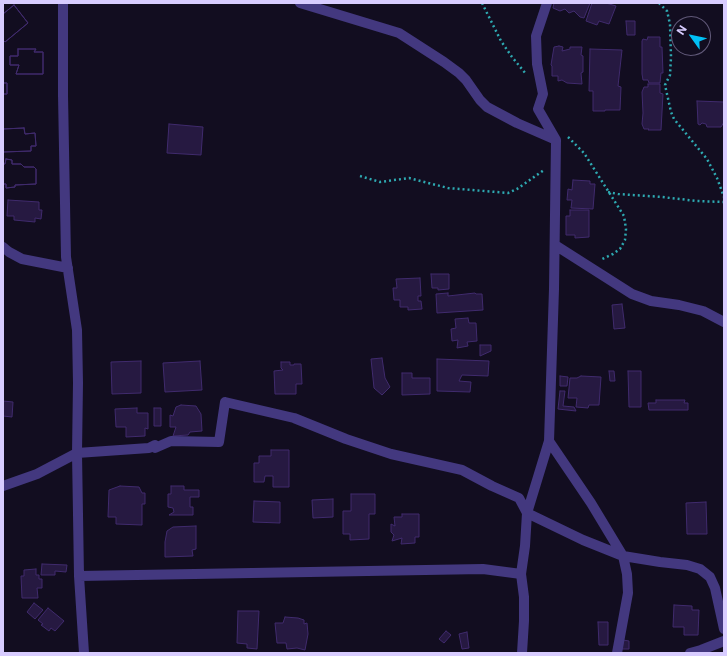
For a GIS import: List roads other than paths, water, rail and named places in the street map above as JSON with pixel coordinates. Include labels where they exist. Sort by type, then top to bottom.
[{"type":"street","points":[[63,3],[66,256],[77,330],[79,576],[84,653]]},
{"type":"street","points":[[300,3],[399,33],[459,73],[487,107],[517,123],[556,140]]},
{"type":"street","points":[[522,653],[524,597],[521,574],[525,546],[527,513],[549,441],[555,245],[556,140],[538,109],[543,94],[537,64],[536,36],[547,3]]},
{"type":"street","points":[[555,245],[632,294],[651,301],[679,305],[703,311],[724,322]]},
{"type":"street","points":[[3,247],[22,259],[68,268]]},
{"type":"street","points":[[3,486],[37,474],[77,453],[150,448],[154,445],[155,448],[171,441],[219,442],[225,402],[294,418],[346,439],[391,454],[462,470],[519,498],[527,513],[583,540],[623,556],[687,565],[700,569],[710,577],[716,588],[724,629]]},
{"type":"street","points":[[549,441],[591,503],[623,556],[627,574],[628,593],[617,653]]},
{"type":"street","points":[[79,576],[483,569],[521,574]]},
{"type":"street","points":[[690,653],[724,641]]}]
